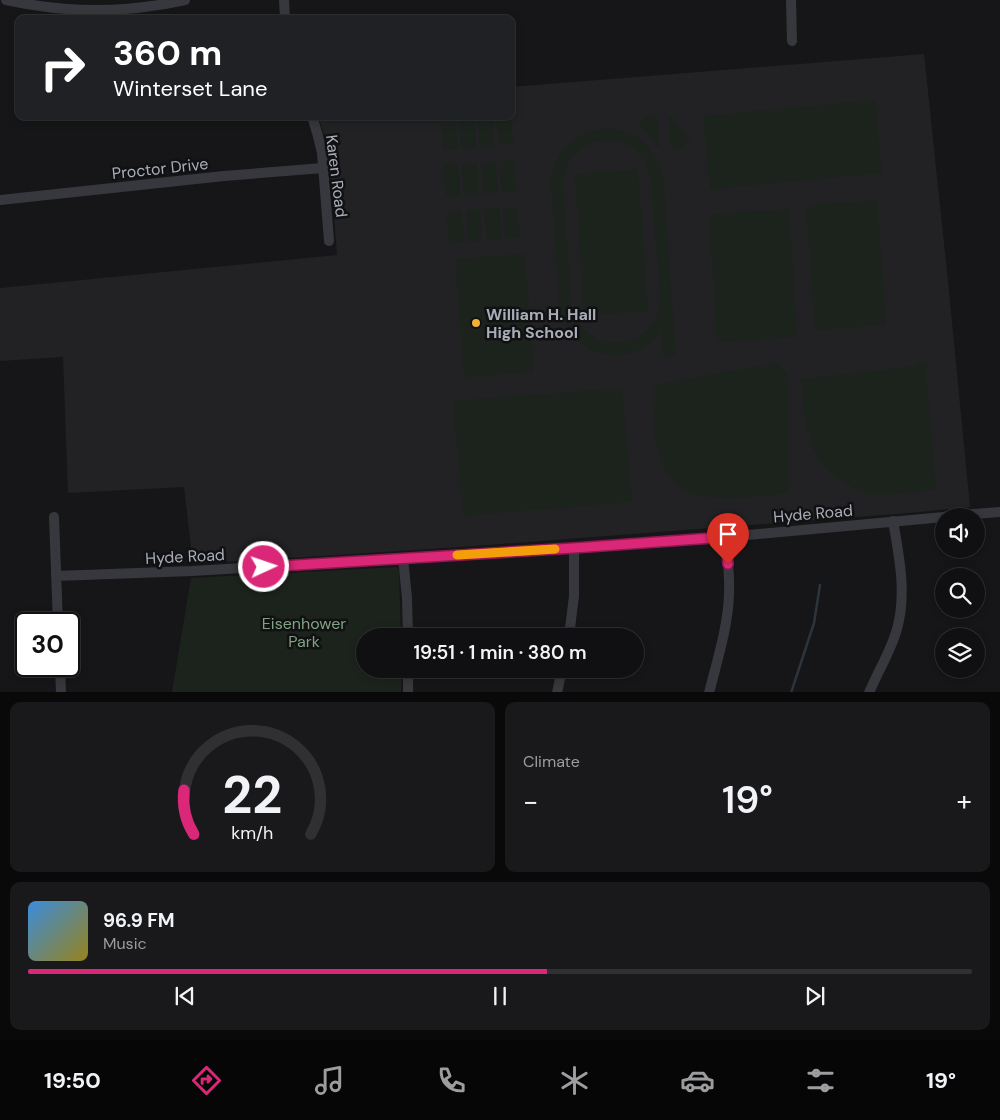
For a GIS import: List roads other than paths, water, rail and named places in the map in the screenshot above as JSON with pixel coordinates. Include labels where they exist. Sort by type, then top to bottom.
[{"type":"street","points":[[6,0],[45,7],[94,10],[129,9],[186,0]]},
{"type":"street","points":[[284,0],[285,15]]},
{"type":"street","points":[[791,0],[792,41]]},
{"type":"street","name":"Karen Road","points":[[313,120],[321,144],[329,241]]},
{"type":"street","name":"Proctor Drive","points":[[0,200],[224,176],[323,168]]},
{"type":"street","points":[[985,513],[1000,512]]},
{"type":"street","points":[[54,517],[58,612]]},
{"type":"street","name":"Hyde Road","points":[[56,576],[192,571],[574,548],[726,537],[935,518]]},
{"type":"street","points":[[869,692],[894,637],[901,606],[901,573],[893,521]]},
{"type":"street","points":[[709,692],[725,626],[728,605],[729,581],[726,537]]},
{"type":"street","points":[[570,628],[574,596],[574,548]]},
{"type":"street","points":[[403,558],[408,628]]},
{"type":"street","points":[[60,677],[61,692]]},
{"type":"street","points":[[408,678],[408,692]]},
{"type":"street","points":[[557,692],[560,678]]},
{"type":"waterway","points":[[791,692],[814,623],[820,585]]},
{"type":"place","name":"William H. Hall High School","points":[[476,323]]},
{"type":"park label","name":"Eisenhower Park","points":[[304,632]]}]
